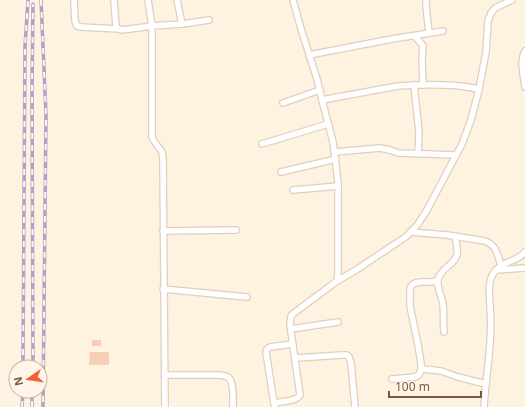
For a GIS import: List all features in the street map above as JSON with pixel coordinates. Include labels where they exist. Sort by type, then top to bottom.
[{"type":"street","points":[[74,0],[76,21],[78,26],[81,27],[122,30],[208,20]]},
{"type":"street","points":[[114,0],[116,27],[118,29]]},
{"type":"street","points":[[148,0],[152,26],[152,133],[154,141],[162,152],[165,407]]},
{"type":"street","points":[[177,0],[182,24]]},
{"type":"street","points":[[293,0],[320,90],[335,152],[338,186],[338,273],[336,281]]},
{"type":"street","points":[[426,0],[429,33]]},
{"type":"street","points":[[293,344],[270,348],[266,352],[275,405],[298,398],[300,395],[291,329],[291,316],[336,281],[402,240],[418,224],[427,210],[469,127],[479,89],[486,52],[488,21],[491,13],[495,8],[512,0]]},
{"type":"street","points":[[309,55],[443,31]]},
{"type":"street","points":[[414,36],[422,46],[423,85]]},
{"type":"street","points":[[525,51],[522,63],[525,87]]},
{"type":"street","points":[[414,85],[419,132],[418,154]]},
{"type":"street","points":[[322,100],[398,86],[460,85],[479,89]]},
{"type":"street","points":[[283,102],[320,90]]},
{"type":"street","points":[[262,144],[328,124]]},
{"type":"street","points":[[335,152],[380,148],[398,153],[456,155]]},
{"type":"street","points":[[281,172],[336,159]]},
{"type":"street","points":[[293,190],[338,186]]},
{"type":"street","points":[[163,231],[236,230]]},
{"type":"street","points":[[410,232],[455,236],[491,244],[494,247],[501,265]]},
{"type":"street","points":[[444,332],[443,305],[438,280],[443,270],[454,261],[457,256],[455,236]]},
{"type":"street","points":[[484,407],[492,328],[489,284],[492,276],[501,265],[516,259],[525,252]]},
{"type":"street","points":[[496,270],[525,268]]},
{"type":"street","points":[[392,379],[415,377],[419,374],[421,369],[410,306],[410,288],[416,283],[438,280]]},
{"type":"street","points":[[163,289],[247,297]]},
{"type":"street","points":[[291,329],[338,322]]},
{"type":"street","points":[[296,358],[347,355],[351,363],[356,407]]},
{"type":"street","points":[[421,369],[441,371],[486,384]]},
{"type":"street","points":[[165,375],[217,375],[229,377],[232,385],[233,407]]},
{"type":"building","points":[[92,340],[101,340],[101,346],[92,346]]},
{"type":"building","points":[[90,352],[109,352],[109,365],[89,365]]},
{"type":"railway","points":[[23,359],[25,47],[28,0]]},
{"type":"railway","points":[[41,0],[46,115],[43,407]]},
{"type":"railway","points":[[33,4],[33,359]]},
{"type":"railway","points":[[22,399],[22,407]]},
{"type":"railway","points":[[32,399],[32,407]]}]
